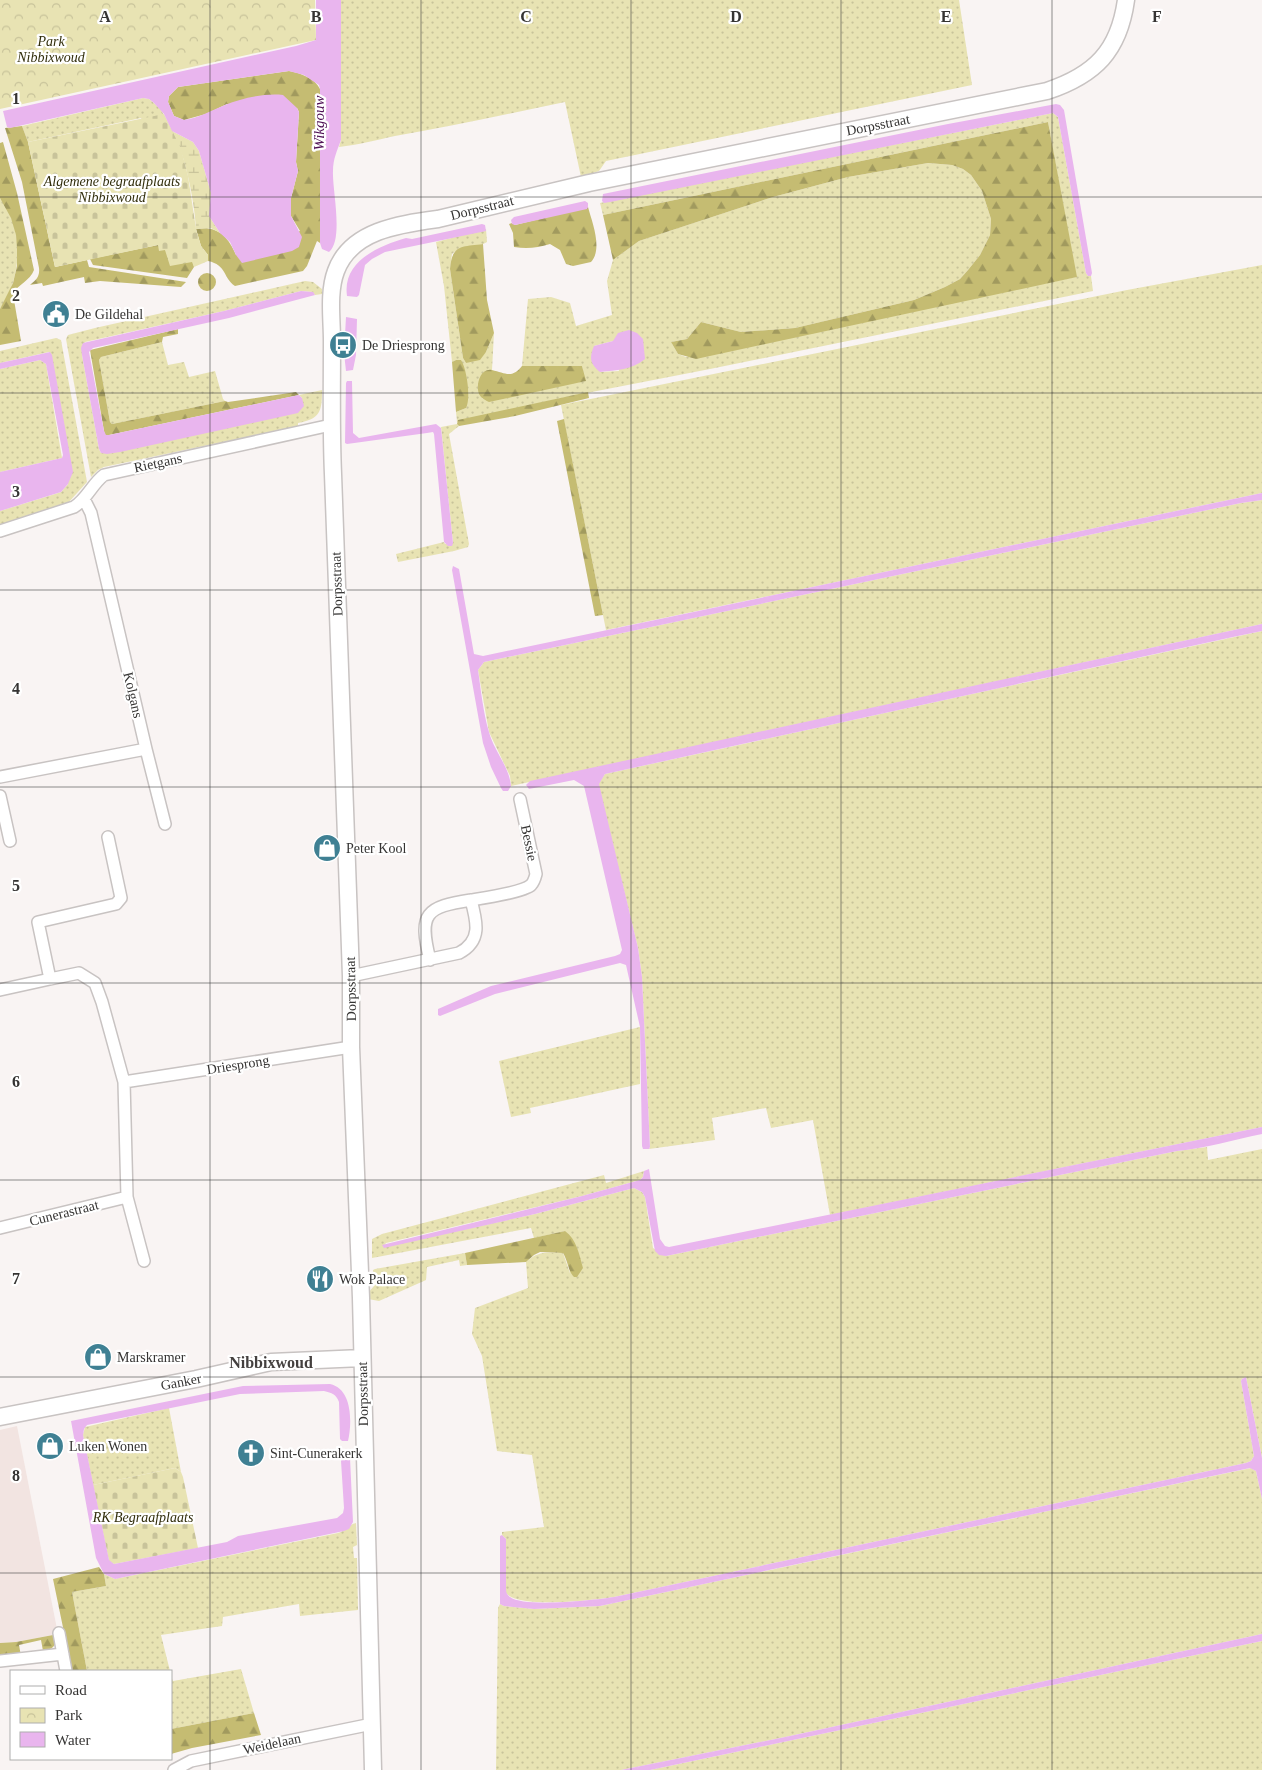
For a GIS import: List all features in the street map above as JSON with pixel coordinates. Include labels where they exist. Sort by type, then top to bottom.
[{"type":"street","name":"Dorpsstraat","points":[[373,1770],[362,1358],[351,1047],[351,976],[331,425],[333,283],[336,271],[341,260],[362,239],[376,232],[589,183],[1047,91],[1078,79],[1101,60],[1116,37],[1126,0]]},
{"type":"street","name":"Rietgans","points":[[0,531],[66,511],[80,503],[100,479],[112,473],[331,425]]},
{"type":"street","name":"Kolgans","points":[[84,499],[91,513],[165,824]]},
{"type":"street","points":[[0,777],[146,749]]},
{"type":"street","points":[[0,796],[10,840]]},
{"type":"street","name":"Bessie","points":[[430,960],[424,934],[426,919],[436,908],[442,905],[526,888],[535,880],[536,874],[520,798]]},
{"type":"street","points":[[50,978],[38,922],[116,904],[121,898],[108,837]]},
{"type":"street","points":[[351,976],[459,953],[470,946],[474,940],[476,926],[471,900]]},
{"type":"street","points":[[0,990],[79,973],[95,983],[124,1082],[127,1197],[144,1261]]},
{"type":"street","name":"Driesprong","points":[[124,1082],[351,1047]]},
{"type":"street","name":"Cunerastraat","points":[[0,1228],[127,1197]]},
{"type":"street","name":"Ganker","points":[[0,1417],[196,1379],[271,1362],[362,1358]]},
{"type":"street","points":[[59,1633],[66,1670]]},
{"type":"street","points":[[0,1662],[63,1654]]},
{"type":"street","name":"Weidelaan","points":[[174,1770],[191,1761],[372,1724]]},
{"type":"shaded area","points":[[17,1426],[58,1634],[0,1643],[0,1430]]},
{"type":"green space","name":"Park Nibbixwoud","points":[[0,0],[315,0],[316,40],[0,109]]},
{"type":"green space","points":[[341,0],[959,0],[972,85],[606,161],[599,171],[581,177],[565,102],[339,147],[341,140]]},
{"type":"green space","points":[[289,71],[311,79],[320,89],[320,243],[317,241],[307,266],[303,271],[235,286],[219,265],[208,261],[208,255],[201,246],[196,229],[210,229],[221,233],[229,242],[236,255],[300,231],[291,216],[291,198],[298,171],[296,162],[299,112],[297,108],[227,104],[206,114],[184,120],[174,116],[168,102],[169,96],[178,87]]},
{"type":"green space","points":[[143,98],[149,99],[160,108],[178,141],[196,229],[141,118],[28,142],[22,126]]},
{"type":"green space","points":[[1053,113],[1058,117],[1086,273],[1088,276],[1091,276],[1093,291],[566,397],[457,422],[456,412],[466,408],[456,360],[452,362],[444,286],[436,242],[486,229],[487,242],[478,246],[457,250],[452,254],[450,269],[463,358],[466,363],[486,352],[494,333],[492,370],[484,372],[479,386],[479,392],[483,399],[585,381],[582,366],[522,366],[528,299],[551,297],[570,303],[576,326],[612,315],[607,281],[613,260],[639,241],[773,197],[848,177],[928,163],[952,165],[963,169],[971,175],[982,191],[991,219],[990,235],[980,255],[960,279],[914,300],[795,328],[741,332],[701,322],[687,339],[671,342],[678,354],[686,357],[1076,277],[1048,122],[603,215],[600,203]],"holes":[[[613,341],[619,371],[600,372],[594,346]]]},
{"type":"green space","name":"Algemene begraafplaats Nibbixwoud","points":[[164,114],[181,149],[188,176],[196,229],[201,246],[208,255],[208,261],[194,267],[192,262],[170,266],[165,250],[159,251],[158,245],[55,267],[28,142]]},
{"type":"green space","points":[[1048,122],[1077,277],[696,359],[678,354],[671,342],[687,339],[701,322],[741,332],[795,328],[914,300],[960,279],[980,255],[990,235],[991,219],[982,191],[971,175],[963,169],[952,165],[928,163],[848,177],[773,197],[639,241],[613,260],[603,215]]},
{"type":"green space","points":[[22,126],[28,142],[55,267],[87,260],[89,267],[186,282],[181,287],[100,281],[85,283],[84,277],[43,286],[42,283],[30,285],[37,278],[39,268],[22,182],[5,128]]},
{"type":"green space","points":[[172,131],[193,142],[199,151],[211,193],[209,216],[220,233],[211,228],[196,229],[194,206],[188,178],[177,140]]},
{"type":"green space","points":[[3,142],[17,193],[34,270],[30,277],[13,294],[21,341],[0,345],[0,309],[13,283],[17,266],[16,235],[11,218],[0,198],[0,143]]},
{"type":"green space","points":[[0,198],[14,224],[18,253],[13,283],[0,309]]},
{"type":"green space","points":[[588,207],[596,243],[596,250],[591,262],[573,266],[566,264],[560,250],[550,244],[532,248],[514,247],[513,233],[509,224],[515,225]]},
{"type":"green space","points":[[483,244],[487,300],[494,333],[486,352],[480,360],[466,363],[463,358],[450,269],[451,261],[459,248]]},
{"type":"green space","points":[[158,245],[165,250],[193,261],[194,267],[187,278],[93,265],[90,259]]},
{"type":"green space","points":[[1262,265],[1262,493],[606,630],[561,405],[1127,290]]},
{"type":"green space","points":[[207,273],[213,276],[216,282],[213,288],[207,291],[201,288],[198,282],[201,276]]},
{"type":"green space","points":[[305,281],[313,282],[322,289],[322,294],[315,295],[313,292],[301,291],[224,311],[85,342],[82,355],[101,453],[302,398],[299,395],[322,390],[320,409],[315,417],[298,423],[298,426],[104,467],[91,477],[66,339],[68,335]]},
{"type":"green space","points":[[178,329],[178,334],[163,337],[162,342],[101,357],[99,360],[110,422],[112,424],[225,401],[296,392],[299,395],[105,435],[90,350]]},
{"type":"green space","points":[[56,338],[61,340],[87,482],[68,503],[0,525],[0,511],[61,492],[68,484],[51,354],[49,352],[0,363],[0,351]]},
{"type":"green space","points":[[162,342],[168,365],[184,362],[189,377],[215,371],[225,401],[112,424],[110,422],[99,360],[101,357]]},
{"type":"green space","points":[[40,360],[46,364],[62,458],[0,472],[0,369]]},
{"type":"green space","points":[[461,360],[463,364],[467,377],[468,391],[466,408],[456,412],[452,362]]},
{"type":"green space","points":[[522,366],[582,366],[586,381],[489,402],[480,396],[478,383],[482,373],[492,370],[512,374]]},
{"type":"green space","points":[[588,392],[589,398],[515,416],[459,426],[457,424],[458,420]]},
{"type":"green space","points":[[564,419],[603,615],[595,616],[557,421]]},
{"type":"green space","points":[[457,424],[459,426],[449,434],[468,547],[398,562],[396,554],[444,542],[445,544],[453,543],[441,427]]},
{"type":"green space","points":[[1262,500],[1262,624],[511,786],[510,776],[489,732],[478,670],[484,662]]},
{"type":"green space","points":[[1262,631],[1262,1127],[830,1215],[813,1120],[771,1128],[766,1108],[712,1118],[715,1140],[649,1149],[642,977],[638,948],[598,784],[605,774]]},
{"type":"green space","points":[[640,1027],[640,1084],[530,1108],[531,1113],[511,1117],[499,1061]]},
{"type":"green space","points":[[1207,1147],[1208,1160],[1262,1149],[1262,1458],[1246,1377],[1241,1381],[1254,1456],[1251,1461],[1246,1463],[614,1597],[541,1602],[514,1598],[506,1593],[506,1539],[502,1532],[544,1527],[532,1455],[497,1451],[482,1356],[472,1334],[475,1308],[528,1288],[526,1262],[543,1253],[563,1253],[570,1273],[565,1231],[534,1238],[531,1228],[372,1258],[372,1239],[382,1234],[604,1175],[606,1183],[644,1171],[643,1177],[640,1180],[582,1196],[386,1243],[383,1247],[535,1214],[634,1188],[642,1192],[645,1197],[653,1248],[666,1256],[1177,1151]]},
{"type":"green space","points":[[565,1231],[575,1243],[583,1268],[577,1277],[572,1275],[563,1253],[540,1252],[526,1262],[467,1265],[465,1253]]},
{"type":"green space","points":[[465,1253],[467,1265],[460,1266],[459,1260],[427,1267],[426,1280],[379,1301],[368,1299],[368,1293],[374,1286],[373,1270],[375,1269]]},
{"type":"green space","points":[[169,1408],[181,1472],[175,1468],[93,1485],[83,1435],[85,1427]]},
{"type":"green space","name":"RK Begraafplaats","points":[[175,1468],[181,1472],[183,1477],[198,1548],[114,1564],[109,1561],[93,1485]]},
{"type":"green space","points":[[1251,1468],[1256,1471],[1262,1499],[1262,1634],[790,1736],[621,1770],[496,1770],[498,1608],[500,1604],[534,1609],[600,1606]]},
{"type":"green space","points":[[356,1523],[357,1545],[353,1547],[354,1558],[357,1558],[358,1610],[300,1616],[299,1604],[223,1617],[222,1626],[161,1635],[170,1670],[87,1670],[72,1592],[106,1586],[104,1574],[115,1579],[338,1533]]},
{"type":"green space","points":[[99,1567],[104,1574],[106,1586],[72,1592],[87,1670],[72,1670],[53,1579]]},
{"type":"green space","points":[[53,1635],[55,1644],[50,1649],[43,1651],[41,1640],[19,1645],[21,1656],[0,1660],[0,1643]]},
{"type":"green space","points":[[1262,1641],[1262,1770],[650,1770]]},
{"type":"green space","points":[[241,1669],[254,1713],[172,1729],[172,1678],[173,1681]]},
{"type":"green space","points":[[254,1713],[261,1735],[172,1754],[172,1729]]},
{"type":"water","points":[[316,0],[341,0],[341,140],[333,167],[337,226],[336,237],[329,252],[322,249],[320,243],[320,89],[319,85],[304,75],[289,71],[178,87],[169,96],[168,102],[174,116],[184,120],[239,100],[269,95],[283,95],[299,112],[296,162],[298,171],[291,198],[291,216],[302,237],[299,247],[292,251],[242,263],[230,242],[220,233],[209,216],[211,193],[199,151],[193,142],[172,131],[164,114],[149,99],[143,98],[10,128],[7,127],[3,111],[316,40]]},
{"type":"water","points":[[1056,104],[1060,105],[1064,110],[1091,276],[1088,276],[1086,273],[1058,117],[1053,113],[610,202],[604,203],[602,201],[603,194]]},
{"type":"water","points":[[585,201],[588,203],[587,209],[515,225],[512,224],[511,220],[514,217]]},
{"type":"water","points":[[482,224],[485,225],[486,231],[385,252],[365,265],[359,295],[357,297],[347,296],[347,284],[350,273],[356,264],[374,251],[406,238],[412,239]]},
{"type":"water","points":[[301,291],[313,292],[315,295],[229,318],[93,348],[89,352],[106,435],[299,395],[304,406],[298,413],[120,452],[101,453],[82,355],[81,348],[83,343],[224,311]]},
{"type":"water","points":[[346,317],[357,319],[356,355],[353,370],[346,371],[344,353]]},
{"type":"water","points":[[629,330],[637,333],[643,339],[645,359],[629,367],[600,372],[591,360],[594,346],[613,341],[618,333]]},
{"type":"water","points":[[50,352],[73,472],[68,484],[61,492],[0,511],[0,472],[62,458],[63,455],[46,364],[40,360],[0,369],[0,363]]},
{"type":"water","points":[[347,381],[352,381],[353,433],[359,438],[436,424],[441,428],[452,546],[448,546],[444,542],[433,432],[345,443]]},
{"type":"water","points":[[1262,493],[1262,500],[484,662],[478,670],[484,709],[491,739],[510,779],[511,786],[508,791],[503,791],[491,767],[483,743],[452,570],[453,566],[459,569],[474,654],[483,656]]},
{"type":"water","points":[[1262,624],[1262,631],[605,774],[599,784],[638,948],[642,977],[649,1149],[643,1149],[642,1146],[640,1027],[626,965],[620,963],[495,994],[440,1016],[438,1015],[438,1009],[491,986],[615,956],[620,954],[622,950],[584,786],[574,780],[529,789],[526,785],[530,781]]},
{"type":"water","points":[[1262,1127],[1262,1134],[1220,1144],[1177,1151],[666,1256],[659,1255],[655,1251],[645,1197],[642,1192],[634,1188],[535,1214],[384,1248],[382,1245],[640,1180],[643,1177],[644,1171],[649,1169],[660,1239],[665,1246],[669,1247]]},
{"type":"water","points":[[1246,1377],[1262,1458],[1262,1499],[1256,1471],[1250,1468],[600,1606],[534,1609],[500,1604],[500,1536],[502,1535],[506,1539],[506,1590],[510,1597],[529,1602],[544,1603],[592,1600],[614,1597],[1246,1463],[1251,1461],[1254,1456],[1241,1381]]},
{"type":"water","points":[[330,1384],[338,1387],[347,1400],[350,1417],[348,1441],[340,1439],[338,1399],[333,1394],[324,1391],[240,1394],[87,1425],[83,1435],[109,1560],[114,1564],[227,1542],[238,1536],[337,1518],[343,1513],[344,1508],[341,1461],[343,1457],[350,1458],[353,1522],[349,1529],[115,1579],[104,1574],[96,1558],[71,1421],[243,1386]]},
{"type":"water","points":[[1262,1634],[1262,1641],[650,1770],[621,1770],[790,1736]]},
{"type":"place","name":"De Gildehal","points":[[56,314]]},
{"type":"place","name":"De Driesprong","points":[[343,345]]},
{"type":"place","name":"Peter Kool","points":[[327,848]]},
{"type":"place","name":"Wok Palace","points":[[320,1279]]},
{"type":"place","name":"Marskramer","points":[[98,1357]]},
{"type":"place","name":"Luken Wonen","points":[[50,1446]]},
{"type":"place","name":"Sint-Cunerakerk","points":[[251,1453]]},
{"type":"district","name":"Nibbixwoud","points":[[271,1362]]},
{"type":"water label","name":"Wikgouw","points":[[319,123]]}]
